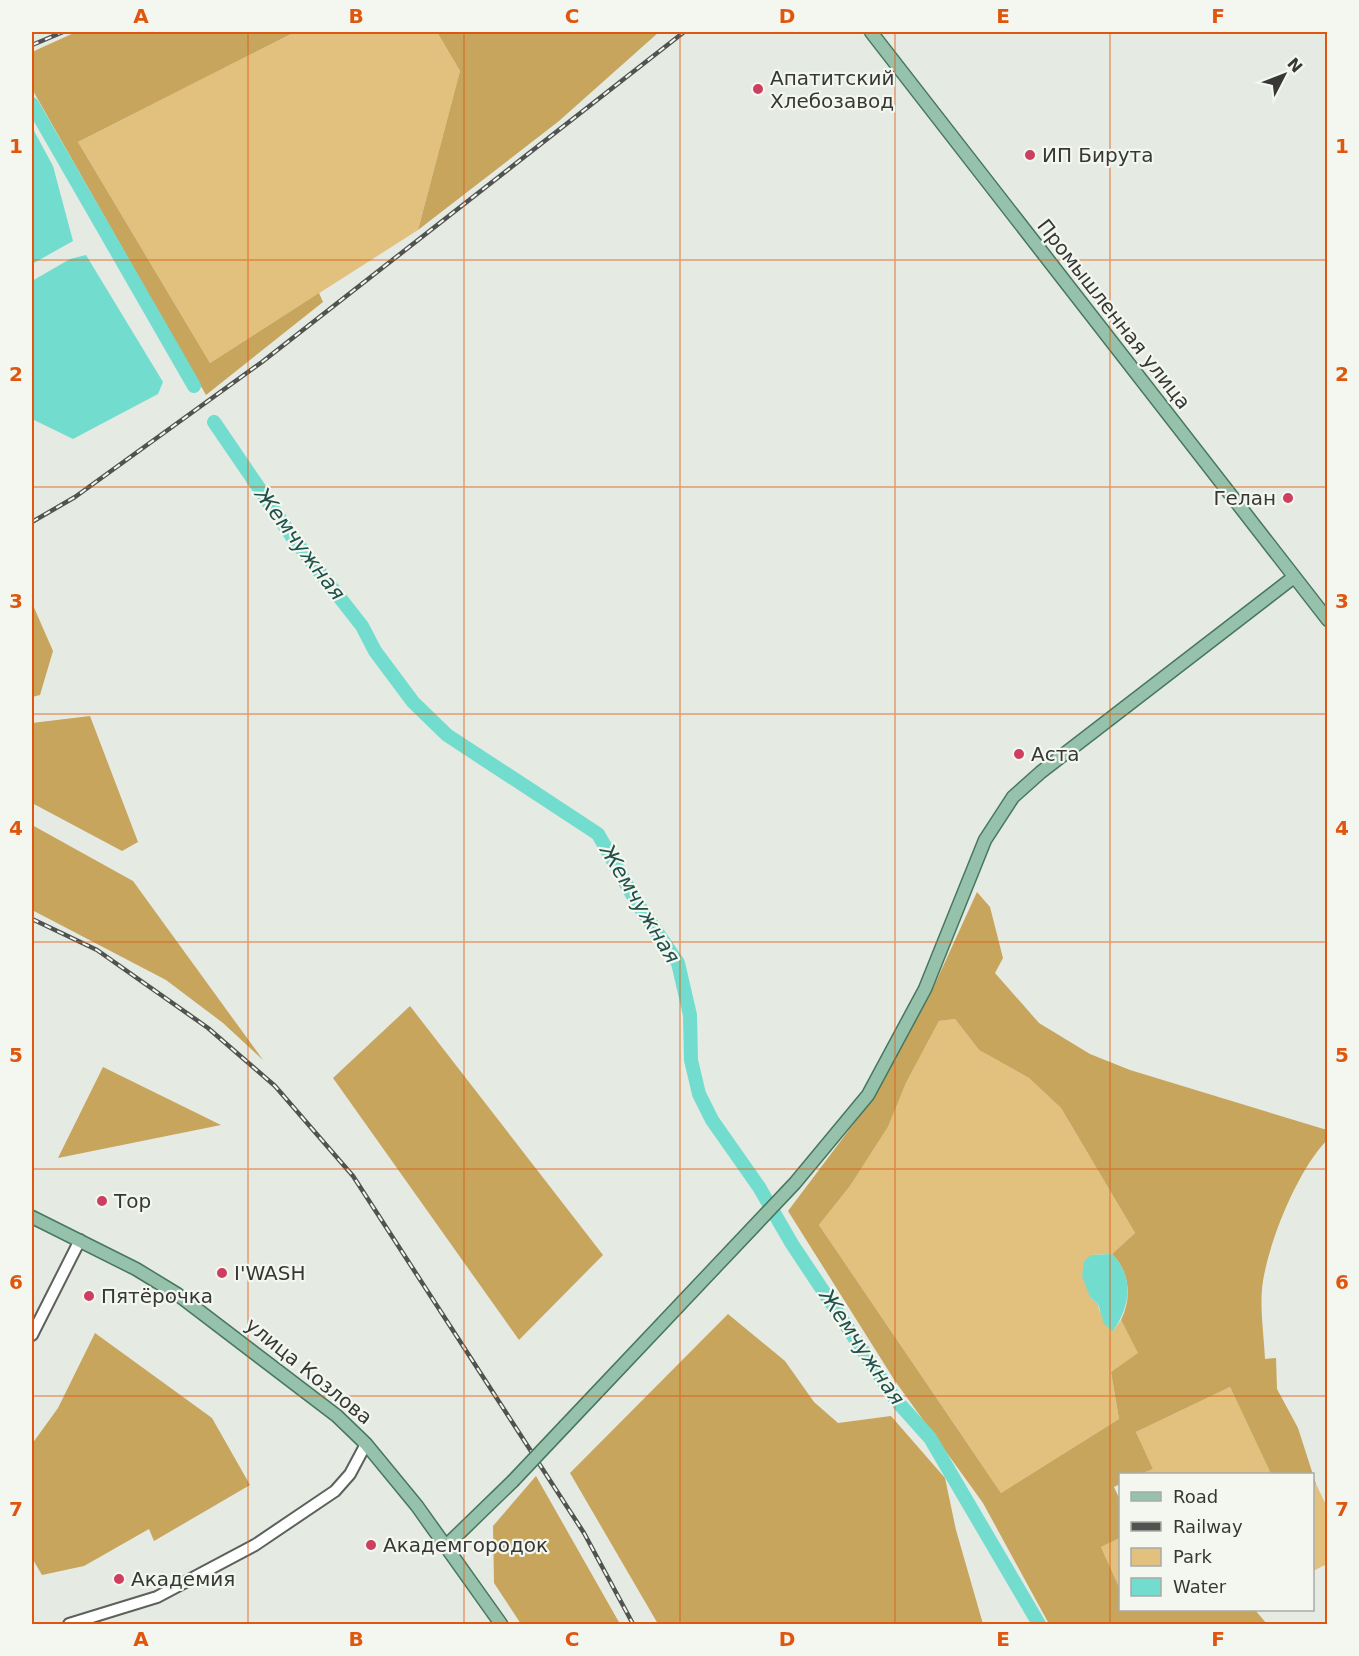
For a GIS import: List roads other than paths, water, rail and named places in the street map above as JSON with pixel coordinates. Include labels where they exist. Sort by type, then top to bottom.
[{"type":"main road","name":"Промышленная улица","points":[[871,32],[1328,620]]},
{"type":"main road","points":[[447,1545],[513,1481],[795,1183],[844,1126],[886,1063],[925,990],[985,840],[1013,797],[1041,772],[1293,577]]},
{"type":"main road","name":"улица Козлова","points":[[32,1217],[136,1269],[196,1308],[312,1395],[366,1444],[447,1545],[501,1624]]},
{"type":"street","points":[[32,1335],[80,1240]]},
{"type":"street","points":[[69,1624],[157,1597],[255,1545],[335,1491],[350,1474],[366,1444]]},
{"type":"water","points":[[32,127],[53,166],[73,241],[32,264]]},
{"type":"water","points":[[86,255],[163,382],[158,394],[73,439],[32,419],[32,281],[70,259]]},
{"type":"water","points":[[1112,1254],[1124,1272],[1128,1292],[1123,1312],[1113,1331],[1104,1324],[1098,1304],[1090,1297],[1082,1276],[1084,1261],[1091,1255]]},
{"type":"waterway","name":"Жемчужная","points":[[32,104],[194,386]]},
{"type":"waterway","name":"Жемчужная","points":[[214,422],[293,538],[362,626],[375,651],[413,702],[447,735],[598,834],[637,903],[678,963],[690,1015],[691,1060],[699,1094],[712,1120],[759,1187],[792,1244],[895,1399],[930,1438],[1039,1624]]},
{"type":"railway","points":[[32,45],[63,32]]},
{"type":"railway","points":[[32,522],[75,497],[262,362],[684,32]]},
{"type":"railway","points":[[32,919],[97,950],[208,1028],[275,1086],[353,1176],[584,1533],[633,1624]]},
{"type":"place","name":"Апатитский Хлебозавод","points":[[758,89]]},
{"type":"place","name":"ИП Бирута","points":[[1030,155]]},
{"type":"place","name":"Гелан","points":[[1288,498]]},
{"type":"place","name":"Аста","points":[[1019,754]]},
{"type":"place","name":"Тор","points":[[102,1201]]},
{"type":"place","name":"I'WASH","points":[[222,1273]]},
{"type":"place","name":"Пятёрочка","points":[[89,1296]]},
{"type":"place","name":"Академгородок","points":[[371,1545]]},
{"type":"place","name":"Академия","points":[[119,1579]]}]
